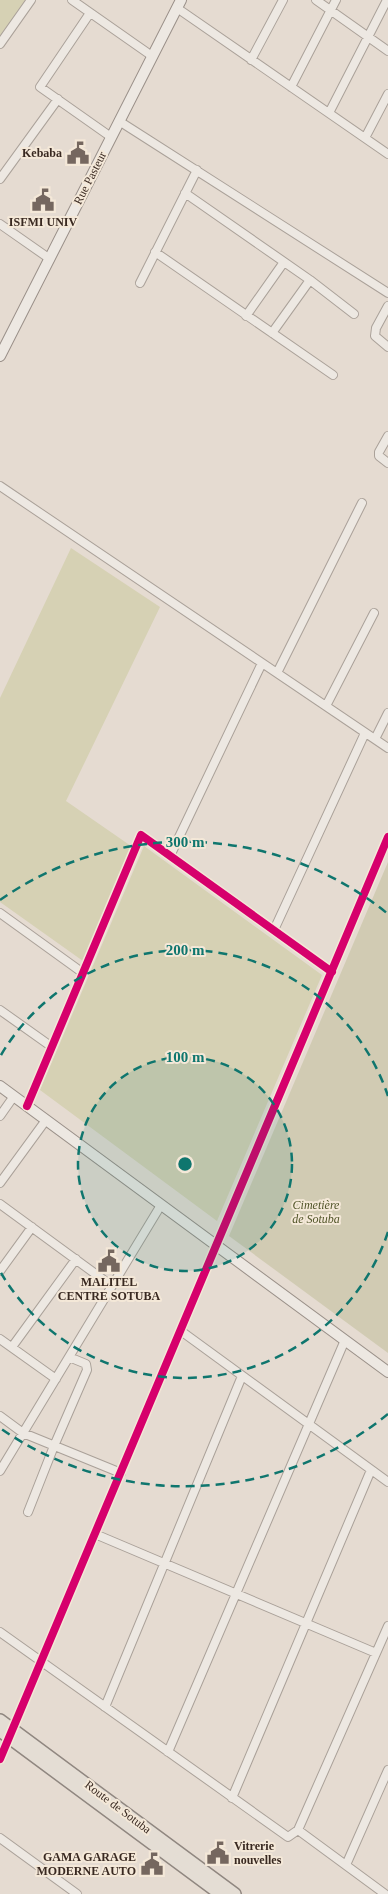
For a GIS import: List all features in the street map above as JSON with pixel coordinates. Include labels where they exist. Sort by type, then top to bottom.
[{"type":"main road","name":"Route de Sotuba","points":[[0,1720],[8,1733],[220,1894]]},
{"type":"main road","name":"Route de Sotuba","points":[[8,1733],[235,1894]]},
{"type":"street","points":[[0,44],[31,0]]},
{"type":"street","points":[[72,0],[152,56]]},
{"type":"street","points":[[252,60],[283,0]]},
{"type":"street","points":[[316,0],[388,50]]},
{"type":"street","points":[[291,87],[336,0]]},
{"type":"street","points":[[329,113],[387,0]]},
{"type":"street","points":[[179,4],[252,60],[388,154]]},
{"type":"street","name":"Rue Pasteur","points":[[0,356],[179,4]]},
{"type":"street","points":[[90,13],[40,87],[112,137]]},
{"type":"street","points":[[365,138],[388,94]]},
{"type":"street","points":[[0,179],[58,99]]},
{"type":"street","points":[[119,121],[388,293]]},
{"type":"street","points":[[140,283],[197,170]]},
{"type":"street","points":[[185,194],[310,280],[354,314]]},
{"type":"street","points":[[0,224],[50,259]]},
{"type":"street","points":[[155,252],[333,375]]},
{"type":"street","points":[[246,316],[284,262]]},
{"type":"street","points":[[272,333],[310,280]]},
{"type":"street","points":[[388,306],[376,328],[375,336],[388,347]]},
{"type":"street","points":[[388,436],[379,452],[379,456],[388,463]]},
{"type":"street","points":[[0,486],[388,748]]},
{"type":"street","points":[[277,673],[362,503]]},
{"type":"street","points":[[326,706],[374,613]]},
{"type":"street","points":[[170,856],[262,663]]},
{"type":"street","points":[[374,739],[388,713]]},
{"type":"street","points":[[274,930],[365,733]]},
{"type":"street","points":[[27,1106],[140,835],[332,972]]},
{"type":"street","points":[[0,1760],[8,1733],[41,1661],[121,1473],[388,837]]},
{"type":"street","points":[[0,913],[82,973]]},
{"type":"street","points":[[0,1010],[52,1048]]},
{"type":"street","points":[[0,1086],[388,1372]]},
{"type":"street","points":[[0,1116],[14,1096]]},
{"type":"street","points":[[0,1183],[46,1120]]},
{"type":"street","points":[[0,1204],[112,1286]]},
{"type":"street","points":[[0,1471],[161,1205]]},
{"type":"street","points":[[0,1271],[32,1227]]},
{"type":"street","points":[[12,1347],[76,1259]]},
{"type":"street","points":[[181,1331],[388,1482]]},
{"type":"street","points":[[0,1339],[56,1379]]},
{"type":"street","points":[[168,1752],[345,1340]]},
{"type":"street","points":[[28,1512],[87,1370],[86,1364],[69,1357]]},
{"type":"street","points":[[105,1707],[242,1376]]},
{"type":"street","points":[[0,1416],[23,1433],[121,1473]]},
{"type":"street","points":[[232,1798],[371,1470]]},
{"type":"street","points":[[95,1534],[376,1653]]},
{"type":"street","points":[[0,1632],[288,1837],[298,1830],[388,1626]]},
{"type":"street","points":[[346,1865],[388,1770]]},
{"type":"street","points":[[298,1830],[385,1894]]},
{"type":"street","points":[[0,1838],[76,1894]]},
{"type":"shaded area","points":[[0,0],[26,0],[0,37]]},
{"type":"shaded area","points":[[71,548],[160,607],[66,801],[131,846],[83,961],[0,902],[0,698]]},
{"type":"shaded area","points":[[144,846],[322,975],[217,1221],[40,1090]]},
{"type":"green space","name":"Cimetière de Sotuba","points":[[388,862],[388,1353],[229,1236]]},
{"type":"cycle path","points":[[27,1106],[141,835],[332,972]]},
{"type":"cycle path","points":[[0,1759],[388,837]]},
{"type":"place","name":"Kebaba","points":[[78,153]]},
{"type":"place","name":"ISFMI UNIV","points":[[43,200]]},
{"type":"place","name":"MALITEL CENTRE SOTUBA","points":[[109,1261]]},
{"type":"place","name":"Vitrerie nouvelles","points":[[218,1853]]},
{"type":"place","name":"GAMA GARAGE MODERNE AUTO","points":[[152,1864]]}]
